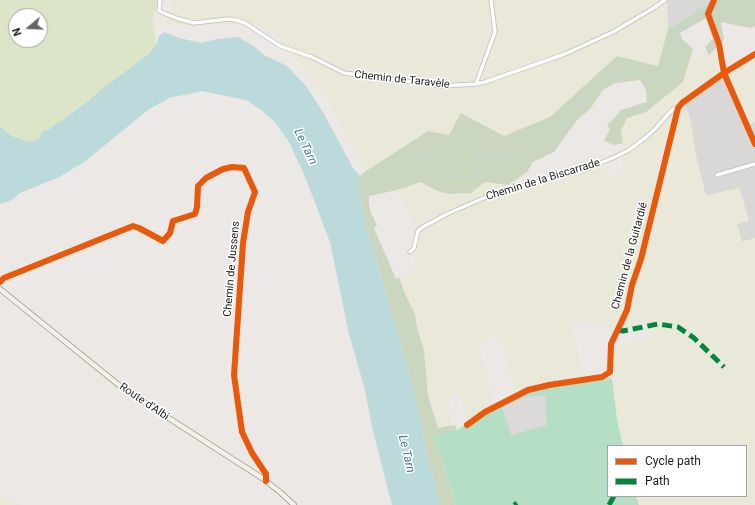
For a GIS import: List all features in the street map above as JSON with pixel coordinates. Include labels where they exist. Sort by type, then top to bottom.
[{"type":"street","name":"Chemin de Taravèle","points":[[160,0],[159,11],[176,18],[194,23],[228,19],[236,20],[245,23],[280,46],[312,57],[344,73],[442,86],[476,84],[565,54],[597,40],[665,0]]},
{"type":"street","points":[[476,84],[495,32],[491,0]]},
{"type":"street","points":[[711,2],[709,18],[719,44],[724,73],[755,142]]},
{"type":"street","points":[[680,105],[724,73],[755,54]]},
{"type":"street","name":"Chemin de la Biscarrade","points":[[410,252],[414,248],[418,231],[422,227],[486,197],[586,169],[615,157],[629,150],[645,138],[672,110],[680,105]]},
{"type":"street","name":"Chemin de la Guitardié","points":[[467,425],[485,412],[528,390],[549,384],[602,377],[610,372],[611,344],[622,324],[627,310],[632,285],[641,259],[680,105]]},
{"type":"street","points":[[717,175],[755,164]]},
{"type":"street","name":"Chemin de Jussens","points":[[0,282],[4,278],[133,226],[163,241],[170,233],[173,221],[195,214],[197,207],[198,186],[206,178],[223,169],[232,167],[244,168],[255,192],[248,212],[243,243],[234,375],[242,432],[252,453],[266,474],[266,481]]},
{"type":"street","name":"Route d'Albi","points":[[0,289],[125,390],[266,481],[294,505]]},
{"type":"shaded area","points":[[174,0],[667,0],[668,29],[658,66],[617,56],[550,117],[504,136],[461,113],[449,135],[427,131],[366,171],[321,88],[266,25],[164,26]]},
{"type":"shaded area","points":[[667,0],[716,0],[668,29]]},
{"type":"shaded area","points":[[715,49],[720,73],[683,101],[690,118],[696,156],[705,196],[739,188],[749,221],[737,224],[742,242],[755,238],[755,505],[639,505],[636,497],[747,497],[747,445],[623,445],[617,419],[612,378],[616,346],[653,338],[650,324],[616,329],[603,325],[571,321],[583,377],[540,383],[515,394],[501,335],[478,342],[494,405],[467,421],[461,394],[455,393],[449,400],[451,427],[438,428],[428,396],[424,350],[417,328],[415,314],[405,294],[399,277],[414,272],[415,252],[420,233],[397,190],[421,182],[437,191],[449,194],[471,193],[485,182],[508,185],[509,192],[598,168],[603,164],[609,178],[622,175],[623,144],[621,131],[627,118],[646,112],[683,82],[688,64],[707,51],[709,54]]},
{"type":"shaded area","points":[[755,57],[755,122],[750,124],[727,75]]},
{"type":"shaded area","points":[[720,73],[727,75],[750,124],[755,122],[755,238],[742,242],[737,224],[749,221],[739,188],[706,196],[696,156],[690,118],[683,101]]},
{"type":"shaded area","points":[[545,395],[547,425],[511,435],[502,407],[525,397]]},
{"type":"shaded area","points":[[0,496],[22,505],[0,505]]},
{"type":"green space","points":[[0,0],[158,0],[152,19],[157,44],[149,54],[121,74],[62,121],[41,133],[40,138],[33,142],[12,136],[0,126]]},
{"type":"green space","points":[[716,0],[755,0],[755,26],[750,28],[721,22],[724,40],[709,55],[705,47],[713,39],[706,18],[680,33],[682,39],[693,49],[683,82],[646,112],[627,118],[621,131],[623,143],[614,145],[604,141],[610,129],[607,126],[621,110],[647,102],[646,90],[640,80],[615,83],[603,90],[590,109],[577,120],[554,152],[533,162],[527,172],[508,185],[485,182],[471,193],[449,194],[437,191],[421,182],[397,190],[369,196],[371,213],[377,225],[374,228],[396,279],[399,277],[405,294],[415,314],[417,328],[424,350],[428,396],[438,428],[455,425],[457,430],[434,436],[456,505],[441,505],[426,452],[421,422],[405,359],[364,219],[359,191],[360,176],[428,131],[449,135],[461,113],[504,136],[550,117],[617,56],[658,66],[668,29]]},
{"type":"green space","points":[[612,378],[617,419],[623,445],[607,445],[607,497],[636,497],[639,505],[456,505],[434,436],[457,430],[477,417],[528,392],[546,387]]},
{"type":"water","name":"Le Tarn","points":[[164,32],[179,38],[201,43],[217,39],[238,37],[254,46],[264,55],[287,66],[306,86],[324,114],[353,168],[360,176],[359,191],[364,219],[405,359],[421,422],[426,452],[441,505],[392,505],[372,427],[365,390],[349,334],[330,242],[304,174],[289,142],[275,122],[260,109],[246,100],[202,91],[171,97],[148,110],[84,162],[59,177],[20,193],[10,201],[0,204],[0,126],[12,136],[26,141],[33,142],[40,138],[41,133],[62,121],[104,87],[149,54],[157,44],[159,36]]},
{"type":"waterway","points":[[712,9],[733,10],[740,0]]},
{"type":"waterway","points":[[361,176],[406,166],[414,156],[421,153],[427,156],[449,175],[460,179],[478,175],[473,161],[476,157],[499,155],[511,158],[529,155],[541,147],[558,130],[572,109],[583,97],[607,79],[626,72],[644,75],[659,85],[664,84],[672,75],[675,67],[675,33],[677,29],[693,20],[697,9],[709,9]]},
{"type":"marked path","points":[[618,330],[623,331],[658,324],[678,327],[694,338],[724,367]]},
{"type":"marked path","points":[[609,505],[613,497]]},
{"type":"cycle path","points":[[714,0],[708,14],[719,44],[724,73],[755,144]]},
{"type":"cycle path","points":[[467,425],[485,412],[528,390],[549,385],[602,377],[610,372],[611,344],[627,310],[632,285],[641,259],[678,108],[682,103],[724,73],[755,54]]},
{"type":"cycle path","points":[[0,282],[4,278],[133,226],[163,241],[170,233],[173,221],[195,214],[197,207],[198,186],[206,178],[223,169],[232,167],[244,168],[255,192],[248,212],[243,243],[234,375],[242,432],[252,453],[266,474],[266,481]]}]
